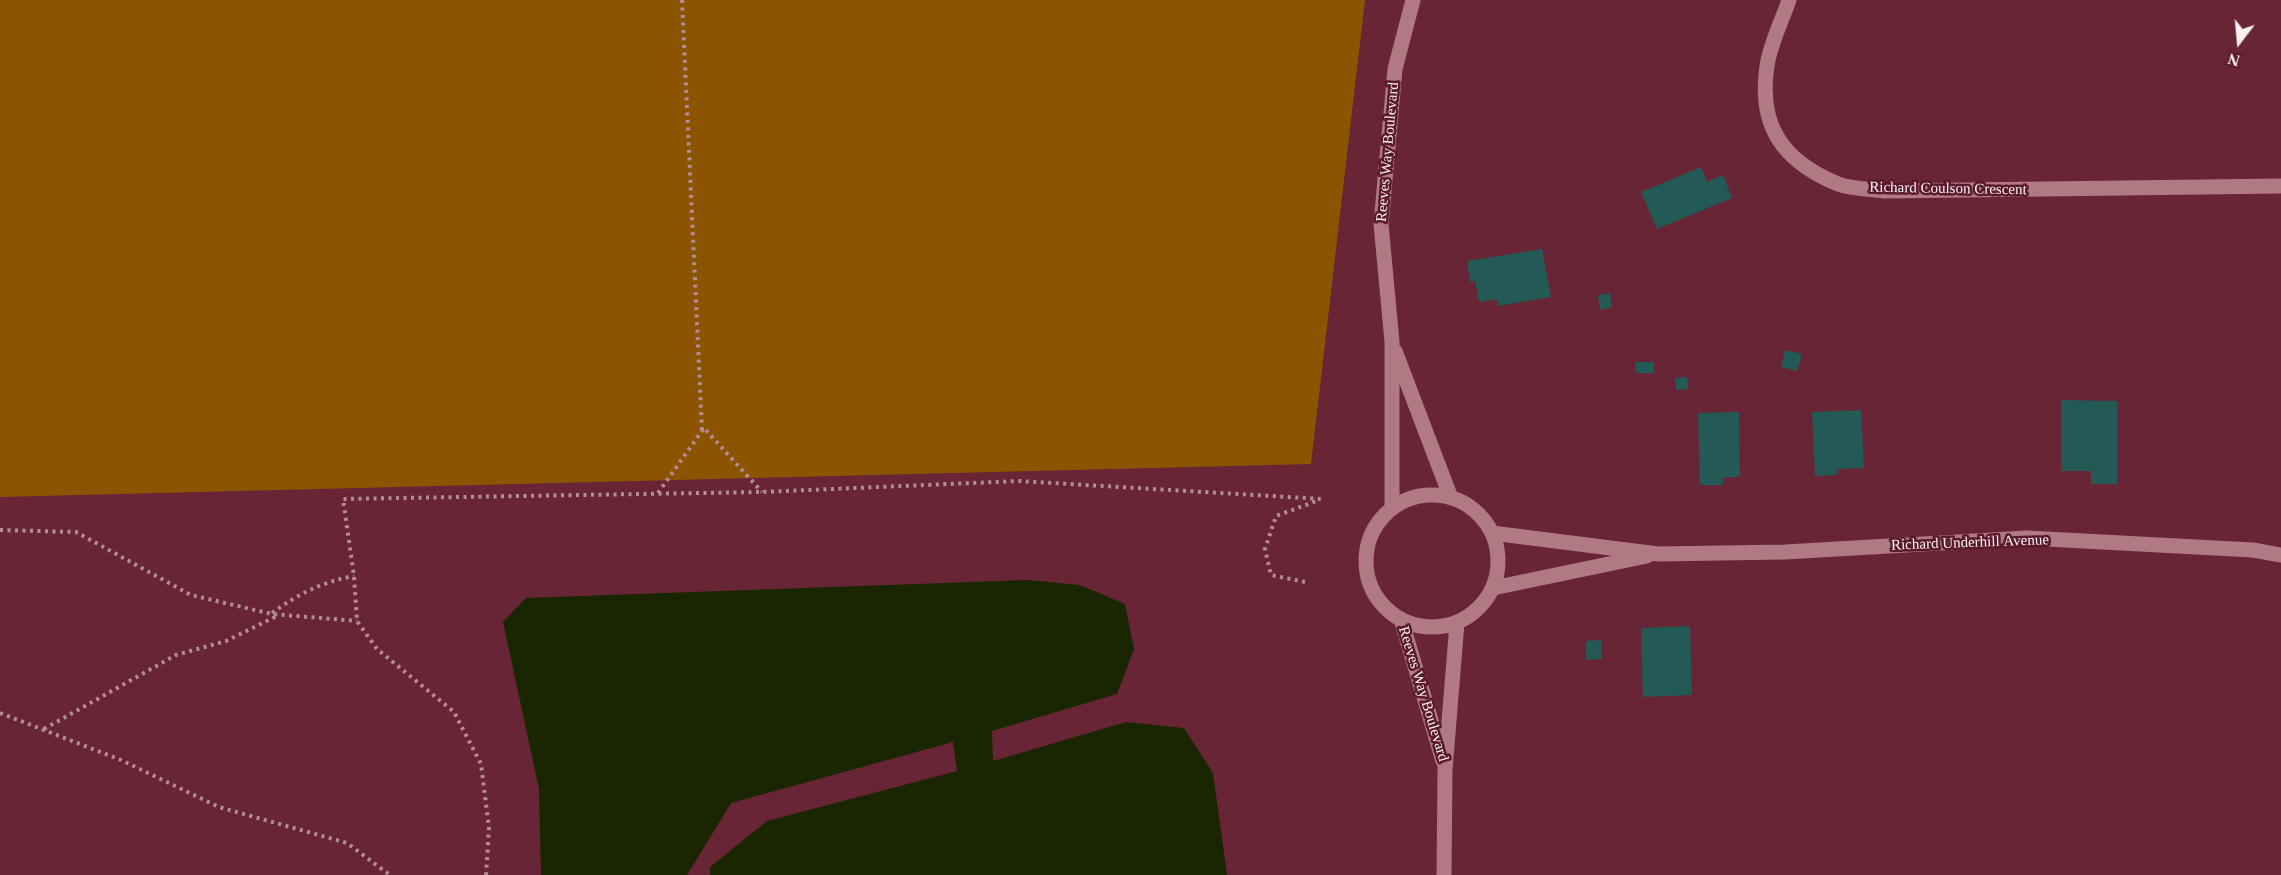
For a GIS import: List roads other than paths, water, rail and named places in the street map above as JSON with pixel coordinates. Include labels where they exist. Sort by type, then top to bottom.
[{"type":"street","name":"Reeves Way Boulevard","points":[[1392,508],[1392,342],[1381,224],[1395,69],[1413,0]]},
{"type":"street","name":"Richard Coulson Crescent","points":[[1790,0],[1767,63],[1764,104],[1778,143],[1799,161],[1839,184],[1884,191],[2281,186]]},
{"type":"street","name":"Reeves Way Boulevard","points":[[1392,342],[1451,498]]},
{"type":"street","points":[[1431,495],[1451,498],[1468,506],[1482,517],[1492,533],[1498,551],[1498,570],[1493,588],[1485,602],[1457,622],[1438,627],[1419,626],[1401,620],[1383,606],[1371,587],[1366,566],[1368,544],[1377,524],[1392,508],[1410,498],[1431,495]]},
{"type":"street","name":"Richard Underhill Avenue","points":[[1492,533],[1658,554],[1785,552],[2027,538],[2253,550],[2281,555]]},
{"type":"street","name":"Richard Underhill Avenue","points":[[1493,588],[1658,554]]},
{"type":"street","name":"Reeves Way Boulevard","points":[[1401,620],[1445,770]]},
{"type":"street","name":"Reeves Way Boulevard","points":[[1444,875],[1445,770],[1457,622]]}]
